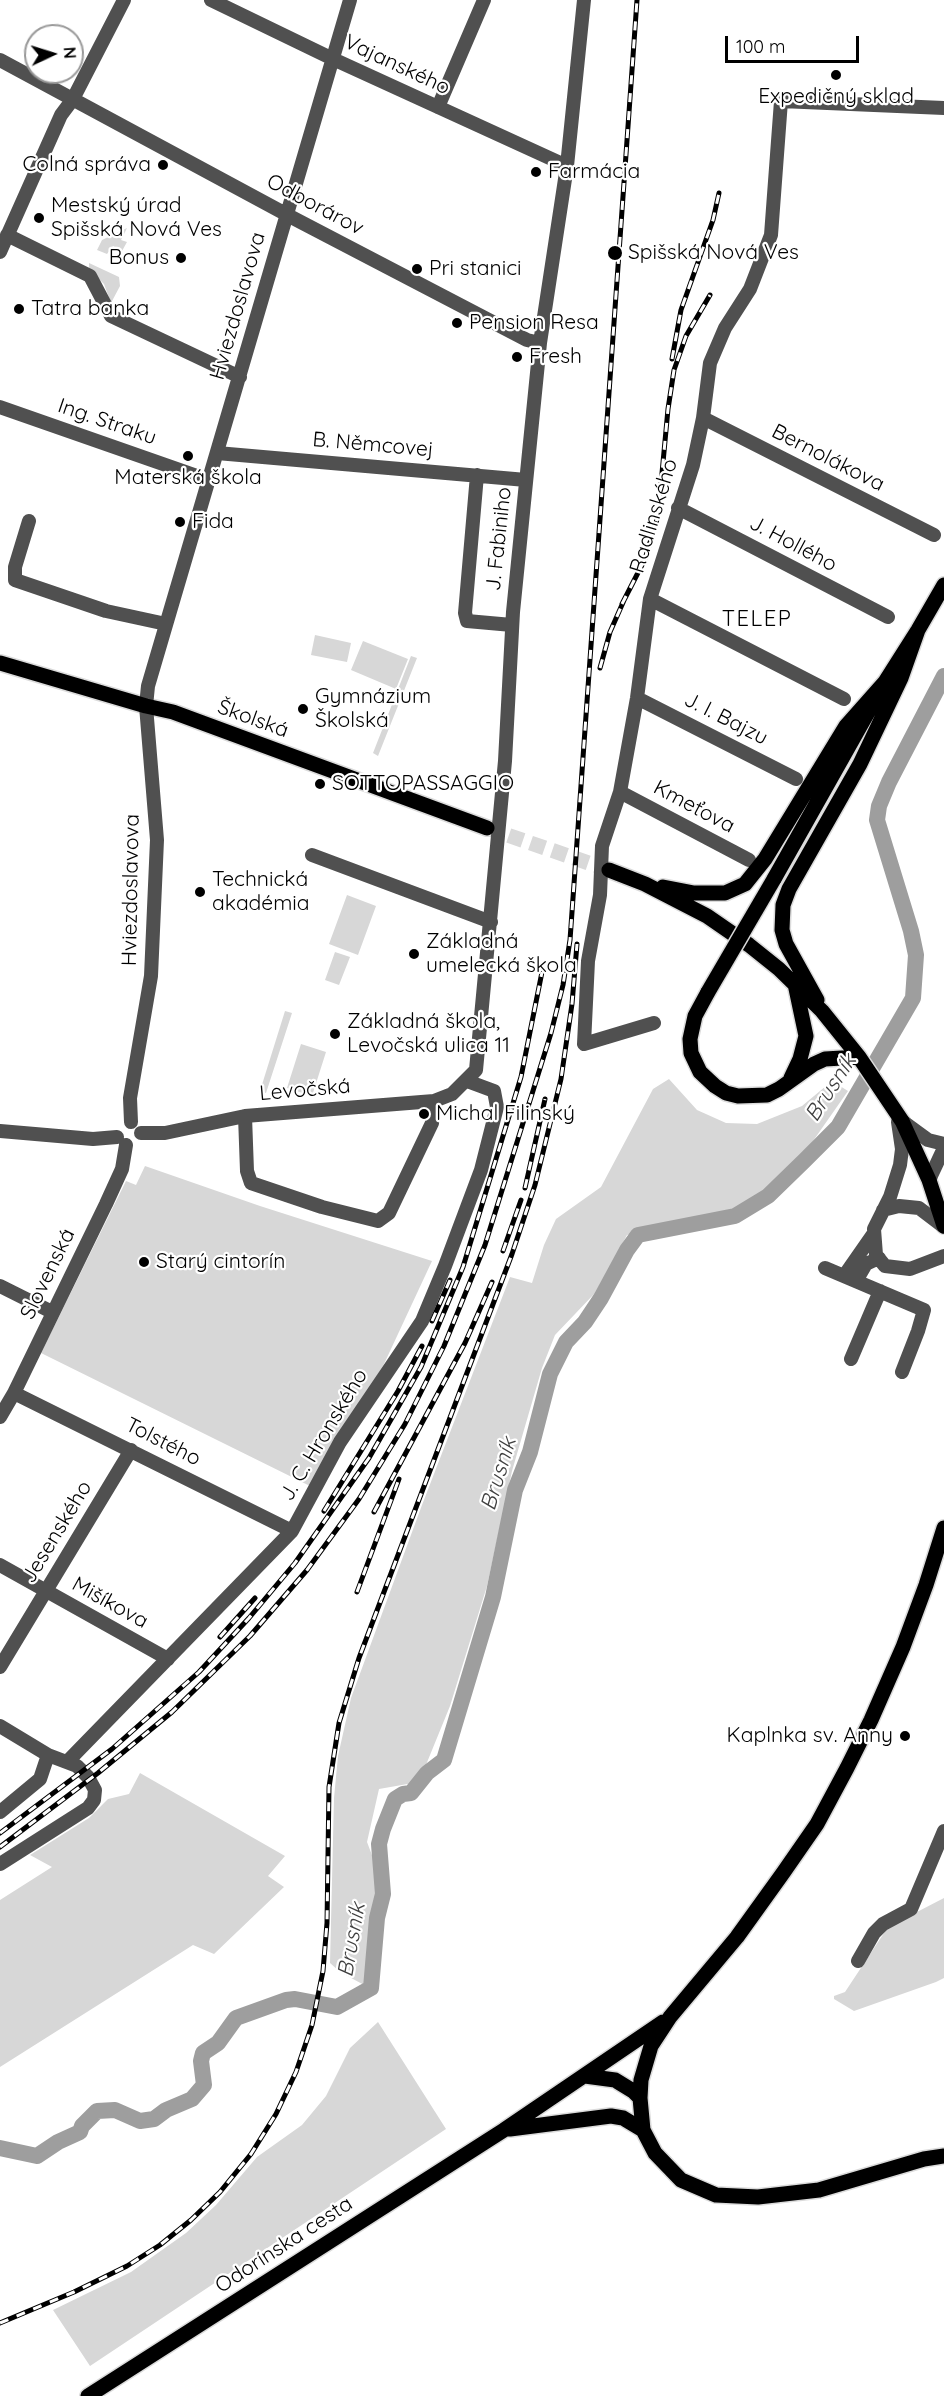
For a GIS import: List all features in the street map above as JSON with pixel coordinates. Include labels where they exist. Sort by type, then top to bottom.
[{"type":"main road","points":[[860,1058],[825,1059],[767,1095],[738,1096],[715,1086],[700,1072],[691,1053],[690,1039],[694,1016],[885,682],[944,585]]},
{"type":"main road","points":[[822,1011],[786,944],[782,930],[783,906],[789,889],[860,764],[901,678],[918,630]]},
{"type":"main road","name":"Školská","points":[[0,663],[173,712],[487,828]]},
{"type":"main road","points":[[645,884],[694,893],[725,893],[745,884],[765,860],[846,726],[885,682]]},
{"type":"main road","points":[[609,870],[645,884],[707,916],[749,945],[795,984],[822,1011],[860,1058],[899,1116],[928,1180],[944,1227]]},
{"type":"main road","points":[[789,1081],[800,1059],[806,1036],[795,984]]},
{"type":"main road","points":[[944,1528],[926,1585],[888,1682],[817,1824],[736,1937],[670,2017],[651,2046],[641,2080],[640,2098],[643,2130],[655,2153],[681,2180],[704,2192],[729,2198],[775,2196],[819,2190],[924,2159],[944,2156]]},
{"type":"main road","name":"Odorínska cesta","points":[[87,2396],[504,2130],[670,2017]]},
{"type":"main road","points":[[585,2076],[615,2080],[640,2098]]},
{"type":"main road","points":[[611,2116],[640,2098]]},
{"type":"main road","points":[[504,2130],[611,2116],[623,2118],[643,2130]]},
{"type":"street","points":[[0,252],[61,115],[73,99],[124,0]]},
{"type":"street","name":"Vajanského","points":[[211,0],[333,59],[567,166]]},
{"type":"street","name":"Hviezdoslavova","points":[[131,1122],[130,1098],[147,1007],[151,969],[157,840],[146,706],[148,686],[350,0]]},
{"type":"street","points":[[438,107],[484,0]]},
{"type":"street","name":"J. Fabiniho","points":[[467,1081],[476,1070],[505,761],[512,625],[526,480],[540,343],[567,166],[584,0]]},
{"type":"street","name":"Odborárov","points":[[0,60],[287,215],[528,340],[540,343]]},
{"type":"street","name":"Radlinského","points":[[654,1023],[584,1044],[588,961],[600,895],[602,846],[620,792],[637,698],[650,598],[693,465],[703,418],[710,363],[725,328],[750,289],[771,236],[781,101],[944,108]]},
{"type":"street","points":[[7,235],[90,276],[111,316],[240,376]]},
{"type":"street","name":"Ing. Straku","points":[[0,407],[200,477]]},
{"type":"street","name":"Bernolákova","points":[[703,418],[934,535]]},
{"type":"street","name":"B. Němcovej","points":[[217,453],[526,480]]},
{"type":"street","points":[[477,475],[465,613],[467,621],[512,625]]},
{"type":"street","name":"J. Hollého","points":[[678,508],[888,617]]},
{"type":"street","points":[[29,521],[15,567],[15,580],[106,611],[166,624]]},
{"type":"street","points":[[650,598],[844,699]]},
{"type":"street","name":"J. I. Bajzu","points":[[637,698],[796,779]]},
{"type":"street","name":"Kmeťova","points":[[620,792],[749,860]]},
{"type":"street","points":[[312,855],[491,922]]},
{"type":"street","name":"Levočská","points":[[141,1133],[165,1133],[245,1116],[434,1101],[452,1094],[467,1081]]},
{"type":"street","name":"J. C. Hronského","points":[[68,1761],[292,1531],[340,1442],[422,1321],[481,1170],[497,1107],[494,1091],[467,1081]]},
{"type":"street","points":[[245,1116],[247,1171],[251,1183],[322,1207],[378,1221],[389,1213],[432,1123],[434,1101]]},
{"type":"street","points":[[899,1116],[927,1140],[944,1146],[928,1180]]},
{"type":"street","points":[[850,1278],[890,1197],[900,1165],[899,1116]]},
{"type":"street","points":[[0,1131],[136,1143],[141,1133],[138,1126],[131,1122],[120,1125],[121,1141]]},
{"type":"street","name":"Slovenská","points":[[0,1417],[14,1393],[122,1169],[121,1141]]},
{"type":"street","points":[[883,1210],[899,1206],[919,1208],[944,1227]]},
{"type":"street","points":[[874,1233],[876,1255],[885,1266],[910,1269],[944,1256]]},
{"type":"street","points":[[850,1278],[866,1264],[879,1258]]},
{"type":"street","points":[[825,1269],[924,1310],[902,1372]]},
{"type":"street","points":[[0,1286],[52,1312]]},
{"type":"street","points":[[851,1359],[880,1291]]},
{"type":"street","name":"Tolstého","points":[[14,1393],[292,1531]]},
{"type":"street","name":"Jesenského","points":[[0,1667],[131,1450]]},
{"type":"street","name":"Mišíkova","points":[[0,1565],[168,1659]]},
{"type":"street","points":[[0,1726],[48,1755],[68,1761],[83,1771],[95,1790],[94,1800],[88,1808],[0,1864]]},
{"type":"street","points":[[0,1812],[39,1779],[48,1755]]},
{"type":"street","points":[[858,1961],[874,1933],[883,1924],[911,1909],[944,1831]]},
{"type":"shaded area","points":[[127,228],[121,240],[127,242],[122,251],[113,246],[107,254],[97,250],[102,240]]},
{"type":"shaded area","points":[[89,263],[119,277],[120,286],[111,303],[104,284],[89,269]]},
{"type":"shaded area","points":[[315,635],[351,643],[347,662],[311,655]]},
{"type":"shaded area","points":[[363,641],[408,659],[396,689],[351,670]]},
{"type":"shaded area","points":[[411,656],[417,658],[378,756],[373,753]]},
{"type":"shaded area","points":[[347,895],[376,906],[358,955],[329,944]]},
{"type":"shaded area","points":[[335,952],[350,957],[339,985],[325,980]]},
{"type":"shaded area","points":[[285,1011],[292,1013],[266,1093],[260,1091]]},
{"type":"shaded area","points":[[301,1044],[326,1052],[312,1096],[287,1088]]},
{"type":"shaded area","points":[[669,1079],[697,1110],[726,1123],[757,1124],[802,1106],[832,1081],[848,1091],[806,1151],[744,1210],[627,1235],[595,1293],[555,1335],[542,1368],[512,1471],[487,1586],[450,1706],[419,1782],[379,1789],[367,1842],[381,1879],[382,1907],[366,1986],[340,1972],[330,1963],[334,1798],[338,1756],[351,1698],[510,1277],[532,1283],[544,1245],[556,1219],[601,1187],[653,1089]]},
{"type":"shaded area","points":[[145,1166],[260,1206],[432,1261],[384,1364],[310,1486],[41,1353],[126,1181],[136,1185]]},
{"type":"shaded area","points":[[140,1773],[285,1856],[268,1876],[284,1887],[214,1954],[193,1945],[0,2067],[0,1900],[52,1867],[30,1855],[89,1818],[108,1799],[129,1794]]},
{"type":"shaded area","points":[[944,1898],[944,1978],[854,2011],[834,1999],[834,1996],[845,1992],[888,1927]]},
{"type":"shaded area","points":[[378,2022],[446,2129],[90,2366],[53,2310],[131,2272],[186,2233],[216,2205],[257,2157],[302,2125],[326,2096],[350,2048]]},
{"type":"waterway","name":"Brusník","points":[[0,2148],[37,2156],[58,2142],[80,2132],[82,2126],[97,2111],[115,2110],[140,2121],[154,2119],[166,2110],[192,2099],[204,2085],[201,2061],[203,2053],[218,2043],[236,2018],[286,2000],[295,1999],[337,2007],[371,1988],[377,1918],[383,1894],[379,1844],[383,1829],[395,1799],[403,1794],[411,1793],[427,1773],[444,1760],[493,1597],[515,1490],[530,1452],[550,1374],[566,1342],[585,1322],[638,1235],[735,1216],[768,1196],[804,1161],[838,1127],[913,998],[916,955],[911,931],[877,820],[879,806],[889,782],[944,676]]},
{"type":"tunnel","points":[[487,828],[609,870]]},
{"type":"railway","points":[[0,1847],[98,1773],[172,1712],[250,1636],[307,1570],[359,1499],[405,1424],[444,1346],[485,1245],[551,1033],[563,985],[570,940],[637,0]]},
{"type":"railway","points":[[672,359],[681,310],[713,220],[719,193]]},
{"type":"railway","points":[[622,604],[645,559],[658,516],[674,370],[686,336],[710,295]]},
{"type":"railway","points":[[600,668],[610,632],[625,598]]},
{"type":"railway","points":[[0,2323],[74,2292],[127,2266],[160,2245],[191,2220],[220,2192],[251,2154],[276,2114],[296,2072],[312,2025],[323,1971],[327,1923],[329,1787],[339,1723],[359,1658],[512,1254],[535,1185],[561,1079],[572,1004],[577,944]]},
{"type":"railway","points":[[0,1833],[112,1749],[199,1672],[249,1618],[295,1563],[369,1458],[421,1367],[463,1267],[521,1077],[542,972]]},
{"type":"railway","points":[[525,1188],[545,1099]]},
{"type":"railway","points":[[503,1251],[521,1200]]},
{"type":"railway","points":[[432,1321],[450,1280]]},
{"type":"railway","points":[[374,1512],[465,1343],[492,1282]]},
{"type":"railway","points":[[324,1511],[398,1391],[422,1346]]},
{"type":"railway","points":[[357,1592],[399,1479]]},
{"type":"railway","points":[[220,1637],[255,1598]]},
{"type":"place","name":"Expedičný sklad","points":[[836,75]]},
{"type":"place","name":"Colná správa","points":[[163,165]]},
{"type":"place","name":"Farmácia","points":[[536,172]]},
{"type":"place","name":"Mestský úrad Spišská Nová Ves","points":[[39,218]]},
{"type":"place","name":"Spišská Nová Ves","points":[[615,253]]},
{"type":"place","name":"Bonus","points":[[181,258]]},
{"type":"place","name":"Pri stanici","points":[[417,269]]},
{"type":"place","name":"Tatra banka","points":[[19,309]]},
{"type":"place","name":"Pension Resa","points":[[457,323]]},
{"type":"place","name":"Fresh","points":[[517,357]]},
{"type":"place","name":"Materská škola","points":[[188,456]]},
{"type":"place","name":"Fida","points":[[180,522]]},
{"type":"place","name":"Gymnázium Školská","points":[[303,709]]},
{"type":"place","name":"SOTTOPASSAGGIO","points":[[320,784]]},
{"type":"place","name":"Technická akadémia","points":[[200,892]]},
{"type":"place","name":"Základná umelecká škola","points":[[414,954]]},
{"type":"place","name":"Základná škola, Levočská ulica 11","points":[[335,1034]]},
{"type":"place","name":"Michal Filinský","points":[[424,1114]]},
{"type":"place","name":"Starý cintorín","points":[[144,1262]]},
{"type":"place","name":"Kaplnka sv. Anny","points":[[905,1736]]},
{"type":"district","name":"TELEP","points":[[757,619]]}]
